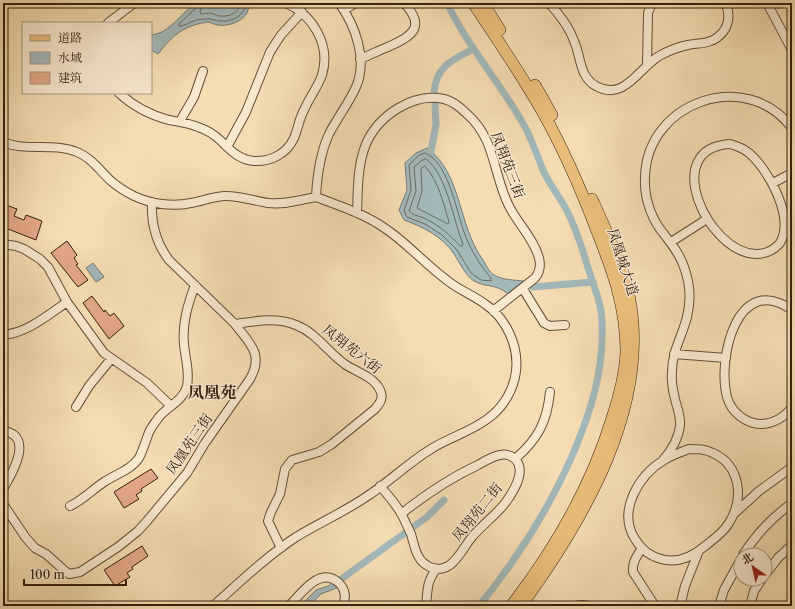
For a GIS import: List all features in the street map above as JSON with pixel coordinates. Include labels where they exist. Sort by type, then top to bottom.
[{"type":"main road","name":"凤凰城大道","points":[[473,3],[533,96],[574,176],[616,281],[621,300],[625,327],[626,353],[621,388],[606,439],[595,467],[571,516],[534,574],[511,606]]},
{"type":"main road","name":"凤凰城大道","points":[[483,3],[544,99],[589,190],[616,255],[629,295],[632,317],[633,357],[630,380],[616,435],[592,494],[575,525],[546,571],[521,606]]},
{"type":"street","points":[[109,22],[134,3]]},
{"type":"street","points":[[120,94],[131,103],[150,113],[170,120],[198,126],[206,130],[234,154],[243,159],[263,161],[272,159],[281,154],[294,138],[303,110],[322,74],[324,62],[324,51],[319,34],[310,20],[302,12],[286,3]]},
{"type":"street","points":[[316,197],[317,178],[321,157],[328,136],[338,116],[357,86],[360,72],[360,59],[355,33],[344,10],[338,3]]},
{"type":"street","points":[[344,10],[356,3]]},
{"type":"street","points":[[360,59],[410,36],[415,28],[414,15],[404,3]]},
{"type":"street","points":[[549,3],[559,14],[569,29],[576,46],[583,73],[588,80],[596,86],[613,90],[622,88],[630,83],[647,65],[659,56],[673,49],[687,45],[711,42],[718,37],[724,31],[728,23],[728,14],[725,3]]},
{"type":"street","points":[[647,65],[648,13],[652,3]]},
{"type":"street","points":[[768,3],[792,50]]},
{"type":"street","points":[[227,147],[246,112],[270,52],[281,35],[302,12]]},
{"type":"street","points":[[180,121],[194,97],[203,71]]},
{"type":"street","points":[[792,128],[788,122],[776,112],[762,104],[746,99],[730,97],[714,98],[699,102],[684,109],[671,118],[652,144],[647,159],[644,177],[646,195],[651,212],[659,228],[680,255],[685,267],[689,292],[687,317],[674,354],[672,381],[679,411],[680,424],[677,438],[672,450],[642,480],[630,502],[628,513],[632,535],[642,548],[656,557],[666,560],[688,558],[698,553],[722,532],[734,514],[759,491],[792,467]]},
{"type":"street","name":"凤翔苑三街","points":[[357,213],[360,164],[366,145],[377,126],[396,110],[413,102],[425,98],[450,101],[468,114],[485,137],[492,151],[502,190],[508,205],[538,255],[540,264],[538,274],[522,289],[493,311]]},
{"type":"street","points":[[3,142],[17,146],[63,148],[78,152],[91,160],[122,190],[152,202],[176,205],[214,197],[229,196],[277,203],[293,202],[316,197],[357,213],[386,229],[448,282],[486,304],[502,321],[509,332],[514,345],[516,372],[513,385],[500,408],[479,425],[432,448],[350,507],[298,536],[281,548],[213,606]]},
{"type":"street","points":[[720,144],[730,144],[740,147],[756,159],[773,183],[783,203],[788,223],[787,231],[778,246],[762,254],[753,254],[723,238],[707,219],[699,202],[694,174],[696,164],[702,155],[710,148],[720,144]]},
{"type":"street","points":[[773,183],[792,173]]},
{"type":"street","name":"凤凰苑三街","points":[[3,504],[26,538],[35,548],[46,554],[64,572],[69,574],[80,572],[118,547],[143,526],[187,473],[205,443],[255,370],[257,363],[254,351],[235,324],[170,260],[161,249],[153,227],[152,202]]},
{"type":"street","points":[[671,242],[707,219]]},
{"type":"street","points":[[3,244],[24,249],[40,259],[48,267],[67,302],[104,353],[147,383],[171,406]]},
{"type":"street","points":[[70,506],[78,502],[109,478],[135,463],[142,451],[152,426],[160,415],[180,398],[186,387],[188,371],[184,344],[184,322],[195,285]]},
{"type":"street","points":[[522,289],[544,324],[550,326],[565,325]]},
{"type":"street","points":[[792,310],[783,304],[773,301],[762,301],[751,305],[742,312],[736,321],[729,339],[725,377],[727,398],[732,408],[739,416],[749,422],[760,424],[771,422],[782,418],[792,407]]},
{"type":"street","points":[[3,335],[14,334],[26,329],[67,302]]},
{"type":"street","name":"凤翔苑六街","points":[[235,324],[269,320],[295,325],[314,336],[334,356],[370,379],[378,386],[382,394],[380,403],[375,409],[332,444],[312,456],[292,460],[285,469],[280,494],[268,521],[281,548]]},
{"type":"street","points":[[674,354],[726,358]]},
{"type":"street","points":[[76,407],[89,386],[112,359]]},
{"type":"street","points":[[515,459],[527,449],[544,423],[550,392]]},
{"type":"street","points":[[3,431],[12,434],[20,446],[15,467],[3,489]]},
{"type":"street","points":[[663,460],[689,449],[702,449],[713,453],[723,460],[731,469],[739,492],[734,514]]},
{"type":"street","name":"凤翔苑二街","points":[[401,514],[432,491],[482,462],[505,454],[515,459],[520,469],[519,475],[506,501],[493,517],[472,536],[455,561],[449,566],[436,569]]},
{"type":"street","points":[[380,486],[401,514],[409,530],[418,558],[429,567],[436,569],[430,578],[427,588],[426,606]]},
{"type":"street","points":[[749,547],[763,529],[780,512],[792,503]]},
{"type":"street","points":[[773,565],[792,545]]},
{"type":"street","points":[[642,548],[634,561],[632,572],[655,606]]},
{"type":"street","points":[[680,606],[685,586],[698,553]]},
{"type":"street","points":[[719,606],[724,590],[733,574]]},
{"type":"street","points":[[289,606],[313,582],[319,578],[326,577],[337,581],[342,587],[345,593],[343,606]]},
{"type":"street","points":[[750,606],[757,587]]},
{"type":"street","points":[[575,606],[589,606]]},
{"type":"water","points":[[197,3],[248,3],[247,13],[244,17],[234,23],[229,25],[216,25],[209,22],[188,27],[174,36],[158,54],[152,51],[152,35],[170,26]]},
{"type":"water","points":[[427,148],[439,159],[447,172],[454,186],[468,231],[489,270],[492,274],[501,278],[524,281],[508,294],[499,288],[474,281],[465,272],[454,254],[444,242],[425,229],[404,220],[399,210],[407,190],[405,163],[416,153]]},
{"type":"water","points":[[93,263],[104,277],[96,282],[86,268]]},
{"type":"water","points":[[334,584],[339,587],[321,594],[309,606],[300,606],[316,590]]},
{"type":"building","points":[[3,204],[17,209],[14,216],[24,220],[26,215],[42,221],[36,240],[3,227]]},
{"type":"building","points":[[67,241],[77,255],[74,258],[78,264],[76,265],[88,280],[78,287],[51,253]]},
{"type":"building","points":[[92,296],[104,312],[105,310],[110,316],[114,313],[124,326],[109,339],[83,303]]},
{"type":"building","points":[[151,469],[158,478],[141,489],[142,491],[136,495],[139,499],[124,508],[114,492]]},
{"type":"building","points":[[142,546],[148,556],[132,567],[133,569],[127,573],[130,577],[115,586],[104,570]]},
{"type":"waterway","points":[[447,3],[473,48],[512,105],[531,138],[545,175],[567,211],[574,227],[598,300],[602,317],[601,358],[595,390],[591,406],[573,454],[543,514],[507,570],[479,606]]},
{"type":"waterway","points":[[434,93],[438,76],[446,65],[473,49]]},
{"type":"waterway","points":[[431,151],[436,125],[435,104]]},
{"type":"waterway","points":[[533,287],[593,282]]},
{"type":"waterway","points":[[333,585],[427,517],[444,500]]},
{"type":"district","name":"凤凰苑","points":[[212,392]]}]
